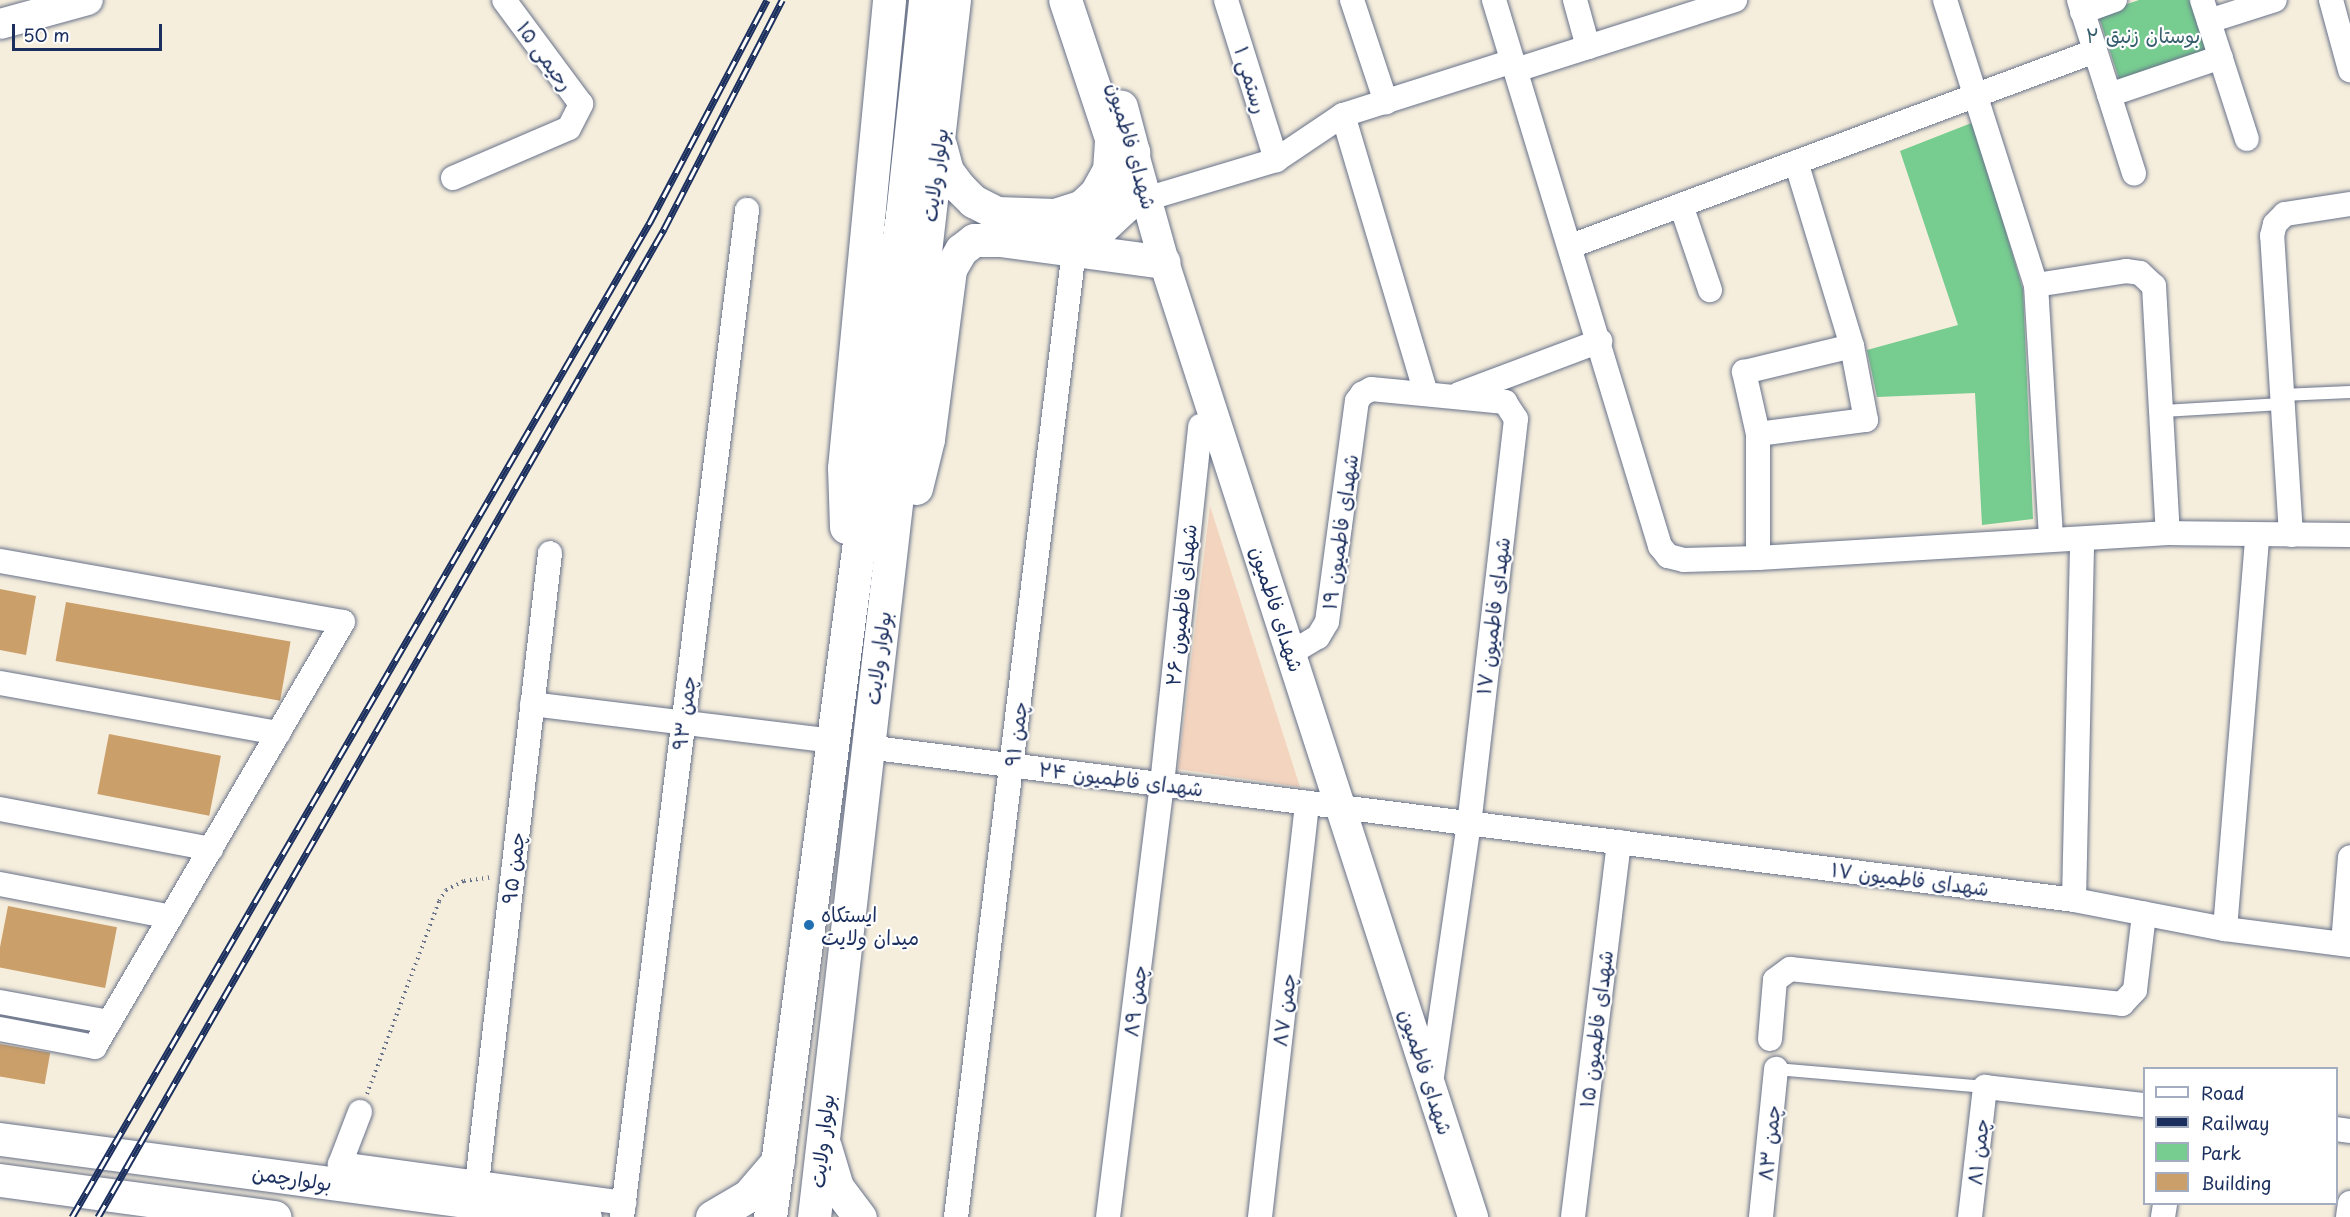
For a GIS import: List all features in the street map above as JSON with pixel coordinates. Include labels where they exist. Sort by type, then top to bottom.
[{"type":"main road","points":[[849,620],[844,468],[889,0]]},
{"type":"main road","points":[[925,0],[930,100]]},
{"type":"main road","points":[[930,100],[954,0]]},
{"type":"main road","points":[[939,142],[947,171],[959,187],[973,201],[997,213],[1055,215],[1082,206],[1096,193],[1109,170],[1111,138],[1065,0]]},
{"type":"main road","name":"شهدای فاطمیون","points":[[1087,0],[1133,152]]},
{"type":"main road","name":"بولوار ولایت","points":[[770,1217],[849,620],[930,100]]},
{"type":"main road","name":"بولوار ولایت","points":[[814,1217],[939,142],[930,100]]},
{"type":"main road","points":[[1069,248],[1093,236],[1125,206],[1132,189],[1133,152]]},
{"type":"main road","points":[[883,617],[928,439],[950,269],[961,250],[974,240],[1069,248],[1164,262]]},
{"type":"main road","points":[[822,1138],[837,1187],[860,1217]]},
{"type":"main road","name":"بولوارچمن","points":[[0,1139],[585,1217]]},
{"type":"main road","points":[[712,1217],[748,1196],[778,1161]]},
{"type":"main road","name":"بولوارچمن","points":[[0,1180],[275,1217]]},
{"type":"street","points":[[0,24],[88,0]]},
{"type":"street","name":"رحیمی ۱۵","points":[[453,178],[569,128],[581,104],[504,0]]},
{"type":"street","name":"رستمی ۱","points":[[1226,0],[1276,160]]},
{"type":"street","points":[[1352,0],[1386,102]]},
{"type":"street","points":[[1494,0],[1600,341],[1660,546],[1668,556],[1684,560],[1758,558],[2168,533],[2257,536],[2350,535]]},
{"type":"street","points":[[1575,0],[1588,47]]},
{"type":"street","points":[[1146,199],[1276,160],[1343,116],[1386,102],[1588,47],[1695,6],[1735,0]]},
{"type":"street","points":[[1945,0],[2036,285],[2051,540]]},
{"type":"street","points":[[2115,0],[2080,6],[2134,172]]},
{"type":"street","points":[[2247,139],[2205,11],[2275,0]]},
{"type":"street","points":[[2331,0],[2350,70]]},
{"type":"street","points":[[1570,246],[2095,51]]},
{"type":"street","points":[[2109,94],[2221,57]]},
{"type":"street","points":[[1343,116],[1426,393],[1456,395],[1600,341]]},
{"type":"street","name":"شهدای فاطمیون","points":[[1133,152],[1164,262],[1431,1085],[1464,1210]]},
{"type":"street","points":[[1758,434],[1866,420],[1852,346],[1796,162]]},
{"type":"street","points":[[2291,536],[2272,236],[2275,224],[2285,214],[2350,204]]},
{"type":"street","points":[[1681,205],[1710,290]]},
{"type":"street","name":"چمن ۹۳","points":[[623,1210],[747,210]]},
{"type":"street","name":"چمن ۹۱","points":[[956,1217],[1013,766],[1069,248]]},
{"type":"street","points":[[2036,285],[2126,271],[2140,273],[2154,286],[2163,411],[2168,533]]},
{"type":"street","points":[[1758,558],[1758,434],[1744,372],[1852,346]]},
{"type":"street","name":"شهدای فاطمیون ۱۹","points":[[1291,653],[1318,637],[1328,622],[1358,401],[1362,394],[1371,389],[1426,393]]},
{"type":"street","name":"شهدای فاطمیون ۱۷","points":[[1431,1085],[1469,823],[1516,419],[1512,409],[1504,402],[1456,395]]},
{"type":"street","name":"شهدای فاطمیون ۲۶","points":[[1162,784],[1200,426]]},
{"type":"street","points":[[2224,929],[2257,536]]},
{"type":"street","points":[[2074,900],[2082,540]]},
{"type":"street","name":"چمن ۹۵","points":[[477,1183],[550,553]]},
{"type":"street","points":[[0,561],[343,622],[95,1047],[0,1029]]},
{"type":"street","points":[[0,683],[279,733]]},
{"type":"street","points":[[532,704],[832,741]]},
{"type":"street","name":"شهدای فاطمیون ۲۴","points":[[867,747],[1340,807]]},
{"type":"street","name":"چمن ۸۹","points":[[1108,1217],[1162,784]]},
{"type":"street","name":"چمن ۸۷","points":[[1260,1217],[1307,803]]},
{"type":"street","name":"شهدای فاطمیون ۱۷","points":[[1340,807],[2074,900],[2224,929],[2347,944]]},
{"type":"street","points":[[0,809],[211,849]]},
{"type":"street","name":"شهدای فاطمیون ۱۵","points":[[1573,1217],[1619,842]]},
{"type":"street","points":[[2347,944],[2350,857]]},
{"type":"street","points":[[0,884],[171,917]]},
{"type":"street","points":[[1770,1039],[1775,980],[1790,969],[2122,1004],[2135,990],[2144,914]]},
{"type":"street","points":[[0,1002],[110,1022]]},
{"type":"street","name":"چمن ۸۳","points":[[1761,1217],[1776,1069]]},
{"type":"street","points":[[1985,1086],[2143,1105]]},
{"type":"street","name":"چمن ۸۱","points":[[1970,1217],[1985,1086]]},
{"type":"street","points":[[360,1112],[340,1164],[477,1183],[623,1210]]},
{"type":"street","points":[[2348,1217],[2350,1203]]},
{"type":"lane","points":[[2163,411],[2350,392]]},
{"type":"lane","points":[[1776,1069],[1985,1086]]},
{"type":"path","points":[[360,1112],[439,902],[446,890],[464,881],[488,876],[512,879]]},
{"type":"shaded area","points":[[1210,506],[1300,787],[1178,769]]},
{"type":"green space","name":"بوستان زنبق ۲","points":[[2139,0],[2190,0],[2207,52],[2119,79],[2098,14]]},
{"type":"green space","points":[[1974,122],[2023,290],[2033,519],[1982,525],[1975,393],[1877,397],[1867,350],[1958,325],[1900,151]]},
{"type":"building","points":[[0,589],[36,596],[26,655],[0,650]]},
{"type":"building","points":[[66,602],[291,642],[280,701],[56,661]]},
{"type":"building","points":[[109,734],[221,756],[209,816],[97,794]]},
{"type":"building","points":[[8,906],[117,927],[105,988],[0,968],[0,947]]},
{"type":"building","points":[[0,1044],[50,1053],[45,1084],[0,1076]]},
{"type":"railway","points":[[72,1217],[650,222],[767,0]]},
{"type":"railway","points":[[98,1217],[664,229],[782,0]]},
{"type":"place","name":"ایستکاه میدان ولایت","points":[[809,925]]}]
